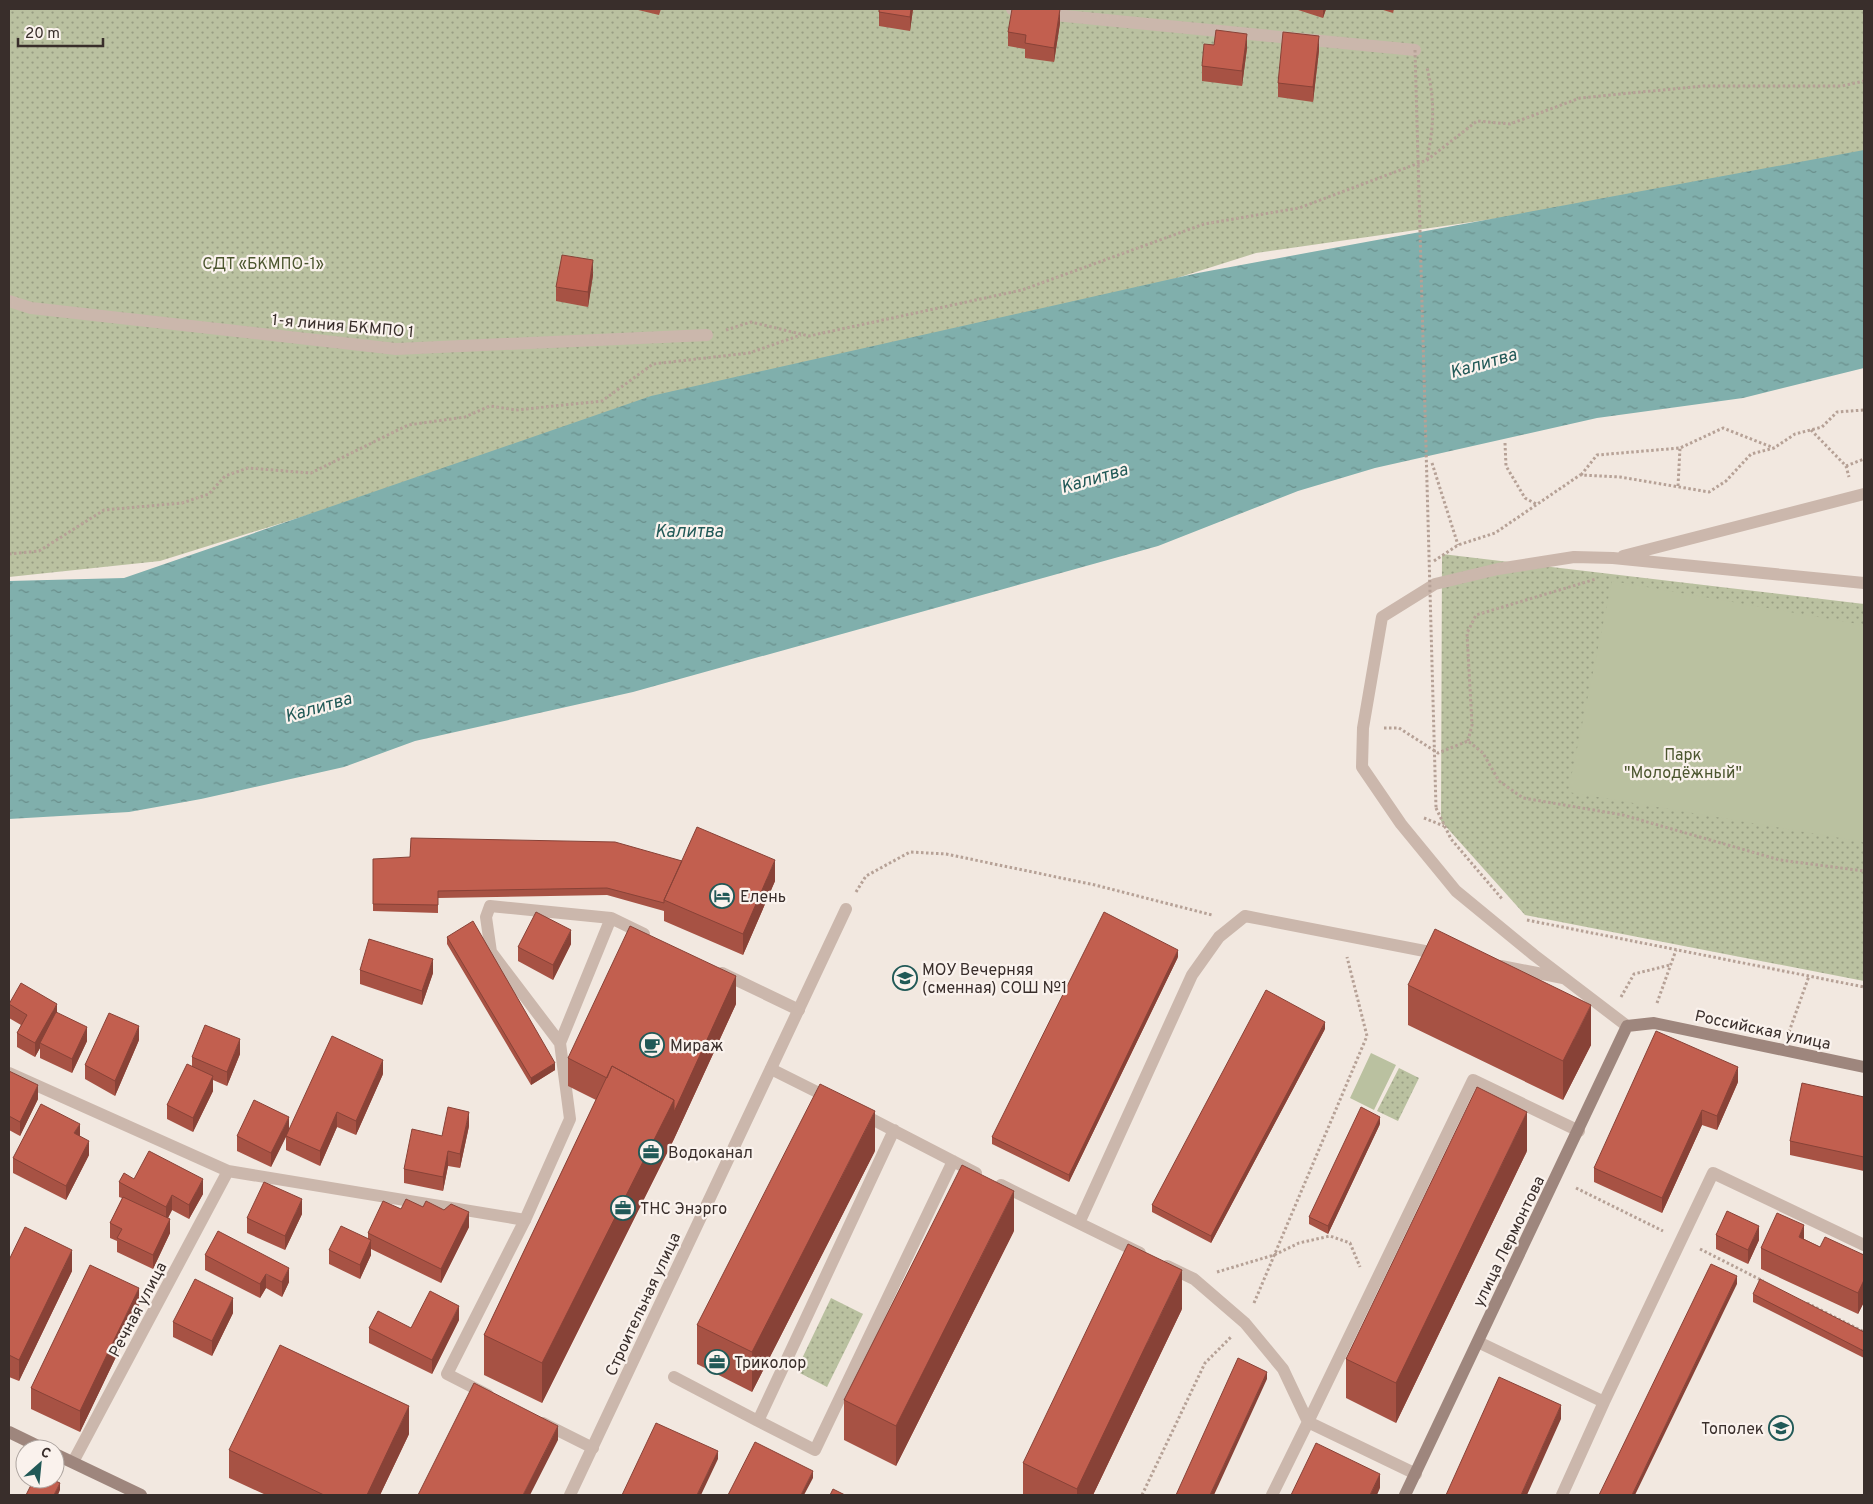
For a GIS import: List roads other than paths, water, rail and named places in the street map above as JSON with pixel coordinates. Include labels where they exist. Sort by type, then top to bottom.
[{"type":"street","points":[[1012,9],[1034,13],[1420,54]]},
{"type":"street","name":"1-я линия БКМПО 1","points":[[9,301],[31,308],[396,349],[707,335]]},
{"type":"street","points":[[1613,558],[1860,495]]},
{"type":"street","points":[[1627,1026],[1565,979],[1456,891],[1401,824],[1362,766],[1363,728],[1382,617],[1435,584],[1498,569],[1574,557],[1613,558],[1864,583]]},
{"type":"street","points":[[560,1043],[491,952],[486,917],[490,906],[611,918],[656,940]]},
{"type":"street","name":"Строительная улица","points":[[570,1495],[846,909]]},
{"type":"street","points":[[1079,1223],[1192,975],[1219,937],[1244,916],[1449,956]]},
{"type":"street","points":[[500,1401],[447,1374],[525,1220],[570,1120],[560,1043],[611,918]]},
{"type":"street","points":[[1488,964],[1565,979]]},
{"type":"street","points":[[709,966],[799,1010]]},
{"type":"street","name":"Российская улица","points":[[1627,1026],[1654,1023],[1864,1067]]},
{"type":"street","name":"улица Лермонтова","points":[[1405,1495],[1579,1131],[1627,1026]]},
{"type":"street","points":[[771,1069],[1194,1279],[1245,1323],[1283,1369],[1308,1422],[1416,1474]]},
{"type":"street","points":[[9,1073],[228,1171],[525,1220]]},
{"type":"street","points":[[1272,1495],[1473,1080],[1579,1131]]},
{"type":"street","points":[[758,1421],[894,1130]]},
{"type":"street","points":[[674,1377],[815,1450],[953,1161]]},
{"type":"street","name":"Речная улица","points":[[73,1462],[228,1171]]},
{"type":"street","points":[[1562,1495],[1604,1402],[1714,1173],[1864,1245]]},
{"type":"street","points":[[1478,1342],[1604,1402]]},
{"type":"street","points":[[534,1419],[593,1448]]},
{"type":"street","points":[[9,1432],[23,1439]]},
{"type":"street","points":[[65,1458],[141,1495]]},
{"type":"water","name":"Калитва","points":[[1864,150],[1864,368],[1743,398],[1597,418],[1375,468],[1298,491],[1158,546],[633,692],[415,741],[344,767],[201,799],[129,812],[9,819],[9,581],[124,578],[651,396],[1198,273]]},
{"type":"place","name":"Елень","points":[[722,896]]},
{"type":"place","name":"МОУ Вечерняя (сменная) СОШ №1","points":[[905,978]]},
{"type":"place","name":"Мираж","points":[[652,1045]]},
{"type":"place","name":"Водоканал","points":[[651,1152]]},
{"type":"place","name":"ТНС Энэрго","points":[[623,1208]]},
{"type":"place","name":"Триколор","points":[[717,1362]]},
{"type":"place","name":"Тополек","points":[[1781,1428]]},
{"type":"park label","name":"СДТ «БКМПО-1»","points":[[263,263]]},
{"type":"park label","name":"Парк \"Молодёжный\"","points":[[1683,763]]}]
